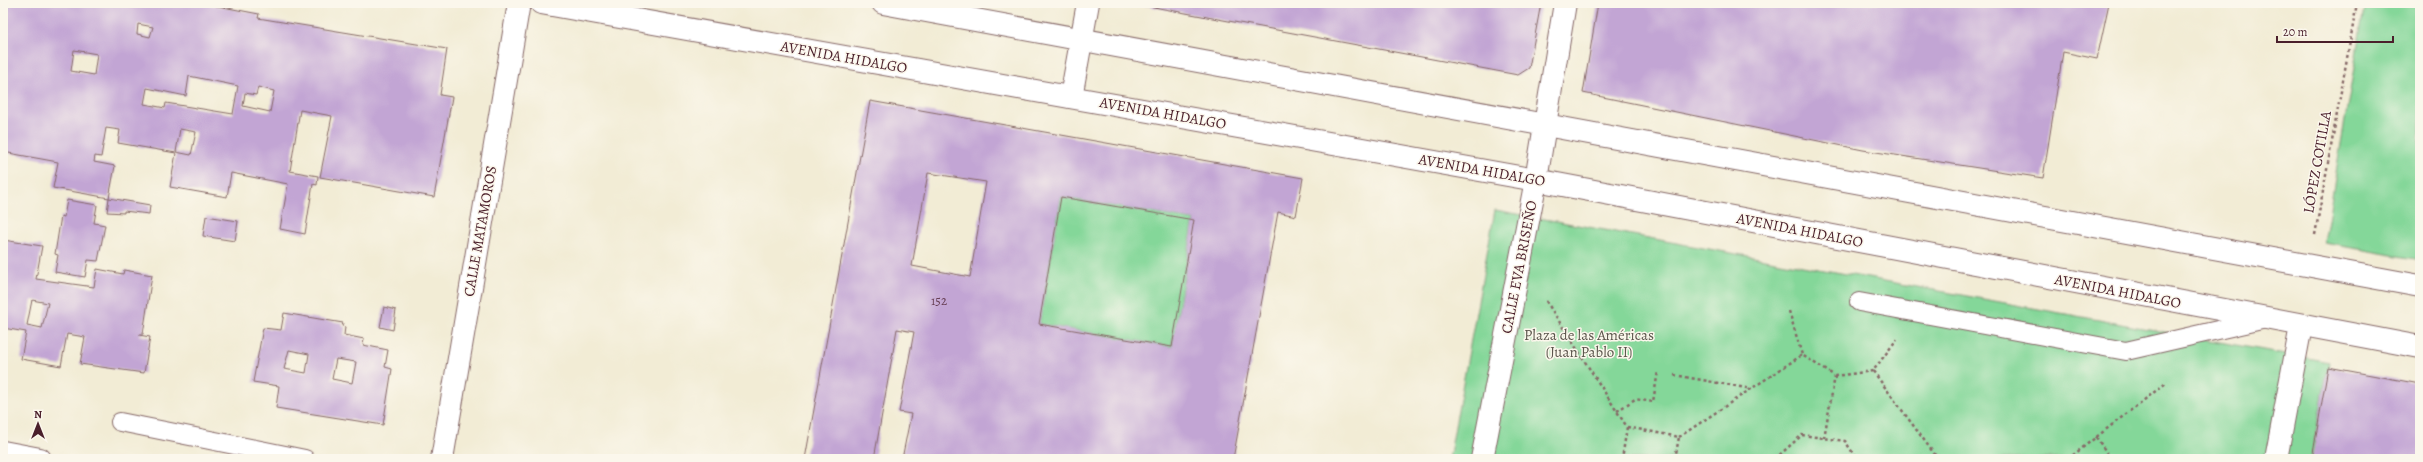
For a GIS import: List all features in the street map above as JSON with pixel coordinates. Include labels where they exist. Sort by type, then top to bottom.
[{"type":"main road","name":"CALLE MATAMOROS","points":[[442,459],[519,3]]},
{"type":"main road","name":"AVENIDA HIDALGO","points":[[541,3],[1536,180],[2301,326],[2420,347]]},
{"type":"main road","points":[[884,3],[1545,123],[2420,286]]},
{"type":"main road","points":[[1071,97],[1088,3]]},
{"type":"main road","name":"CALLE EVA BRISEÑO","points":[[1482,459],[1536,180],[1565,3]]},
{"type":"main road","points":[[2276,459],[2301,326]]},
{"type":"main road","points":[[3,452],[40,459]]},
{"type":"lane","points":[[1859,302],[2126,352],[2266,319]]},
{"type":"lane","points":[[120,422],[305,459]]},
{"type":"path","name":"LÓPEZ COTILLA","points":[[2310,266],[2357,3]]},
{"type":"path","points":[[1520,260],[1627,427],[1622,459]]},
{"type":"path","points":[[1789,311],[1802,355],[1835,376],[1873,371],[1902,333]]},
{"type":"path","points":[[1627,427],[1678,437],[1802,355]]},
{"type":"path","points":[[1617,411],[1635,399],[1653,402],[1658,371]]},
{"type":"path","points":[[1873,371],[1938,459]]},
{"type":"path","points":[[1674,375],[1752,389]]},
{"type":"path","points":[[1824,438],[1835,376]]},
{"type":"path","points":[[2068,459],[2166,383]]},
{"type":"path","points":[[1775,459],[1802,435],[1846,441],[1857,459]]},
{"type":"path","points":[[1675,459],[1678,437]]},
{"type":"path","points":[[2096,437],[2111,458],[2119,459]]},
{"type":"green space","points":[[2365,3],[2420,3],[2420,260],[2324,243]]},
{"type":"green space","points":[[1061,197],[1194,220],[1172,347],[1039,324]]},
{"type":"green space","name":"Plaza de las Américas (Juan Pablo II)","points":[[1495,210],[2329,362],[2311,459],[1449,459]]},
{"type":"building","points":[[3,3],[202,3],[259,14],[258,18],[447,49],[440,95],[452,97],[434,197],[320,177],[332,116],[300,110],[290,171],[318,176],[317,185],[313,184],[305,234],[280,229],[288,184],[231,173],[227,197],[170,187],[176,153],[118,143],[120,130],[106,128],[101,157],[95,156],[94,162],[115,166],[109,198],[53,188],[58,162],[3,152]],"holes":[[[138,24],[153,27],[150,37],[137,34]],[[74,50],[97,54],[94,75],[71,71]],[[189,76],[238,86],[233,114],[166,103],[165,108],[144,104],[147,88],[186,96]],[[258,87],[274,91],[270,112],[243,106],[245,93],[256,95]],[[180,129],[196,132],[191,155],[176,152]]]},
{"type":"building","points":[[1132,3],[1541,3],[1529,68],[1518,75]]},
{"type":"building","points":[[1598,3],[2109,3],[2097,59],[2063,52],[2043,178],[1863,150],[1583,93]]},
{"type":"building","points":[[870,101],[1303,178],[1296,216],[1278,212],[1233,459],[902,459],[911,414],[899,412],[914,332],[897,329],[874,459],[805,459]],"holes":[[[928,173],[986,182],[970,277],[912,266]],[[1061,197],[1194,220],[1172,347],[1039,324]]]},
{"type":"building","points":[[109,198],[150,205],[149,214],[124,211],[124,213],[107,212]]},
{"type":"building","points":[[67,200],[97,205],[94,223],[105,225],[98,261],[88,260],[85,277],[55,272],[58,255],[55,254],[61,216],[64,217]]},
{"type":"building","points":[[206,216],[238,221],[235,241],[203,236]]},
{"type":"building","points":[[3,240],[42,246],[36,279],[94,287],[97,269],[123,274],[124,270],[152,275],[143,334],[139,334],[150,337],[144,373],[80,364],[85,337],[67,334],[61,366],[21,359],[26,332],[3,328]],"holes":[[[32,300],[48,303],[42,328],[27,325]]]},
{"type":"building","points":[[384,307],[396,310],[393,330],[380,327]]},
{"type":"building","points":[[284,313],[343,323],[342,326],[345,327],[344,335],[364,339],[363,345],[388,350],[385,367],[392,369],[383,425],[276,408],[279,386],[253,382],[263,328],[281,330]],"holes":[[[289,350],[309,354],[306,373],[284,369]],[[336,359],[356,362],[352,383],[332,379]]]},
{"type":"building","points":[[2328,367],[2420,384],[2420,459],[2312,459]]},
{"type":"building","points":[[1826,457],[1829,459],[1808,459]]}]
